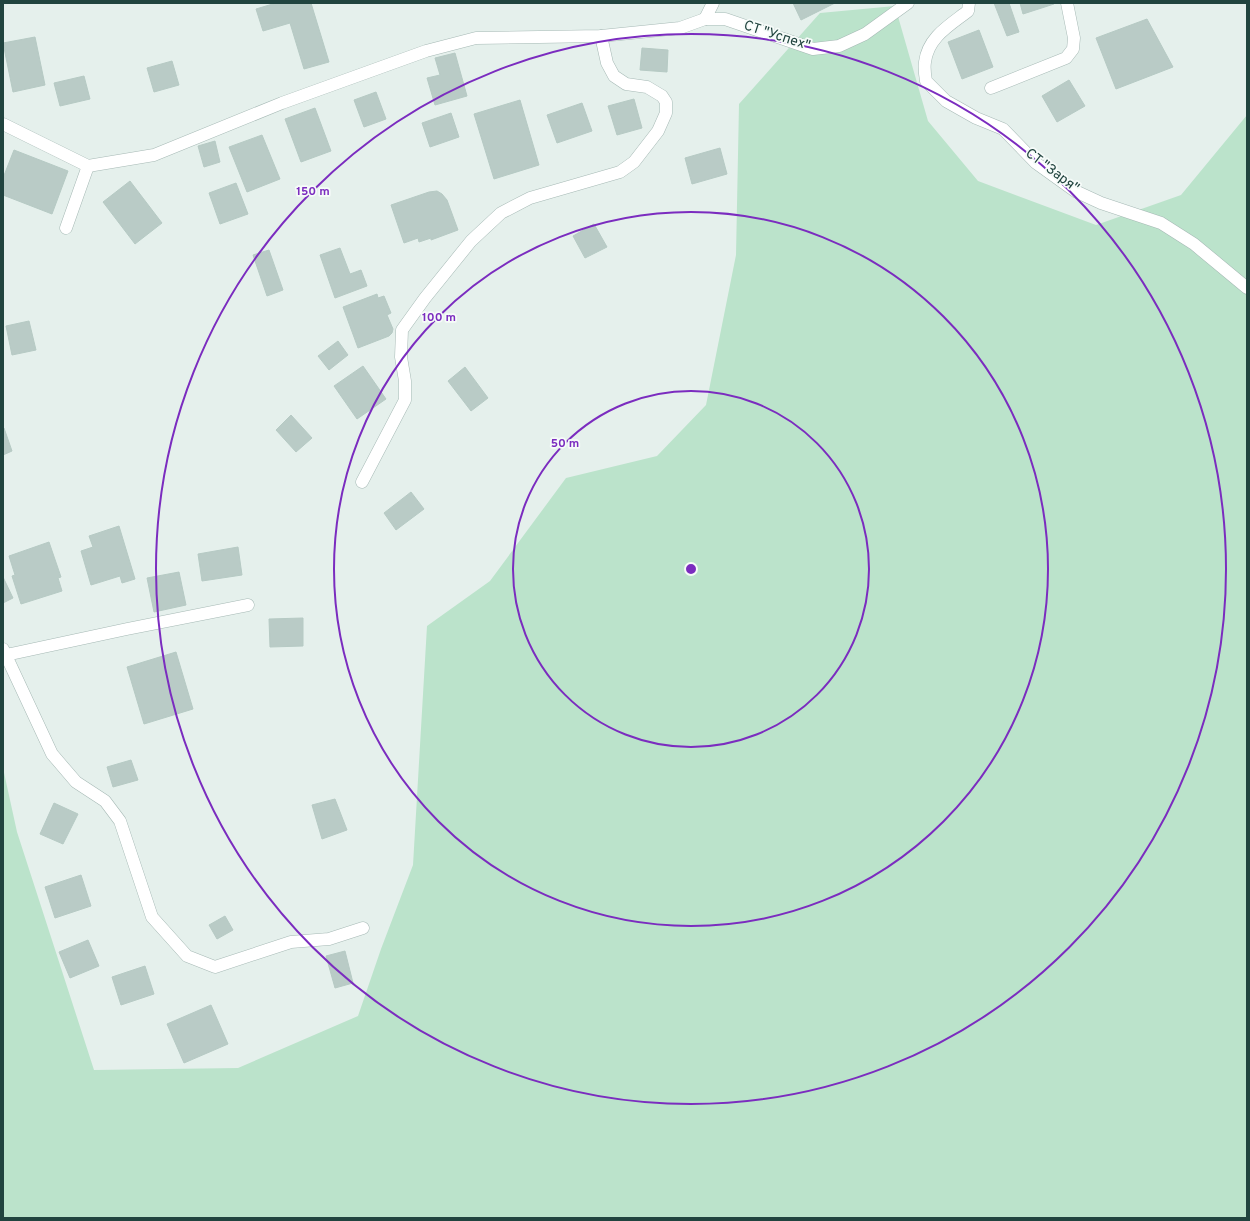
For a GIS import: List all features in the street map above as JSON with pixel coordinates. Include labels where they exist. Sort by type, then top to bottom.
[{"type":"street","points":[[704,19],[713,3]]},
{"type":"street","name":"СТ \"Успех\"","points":[[88,166],[154,155],[290,100],[426,51],[476,38],[601,36],[680,28],[704,19],[725,18],[812,49],[839,46],[865,34],[908,3]]},
{"type":"street","name":"СТ \"Заря\"","points":[[969,3],[968,11],[940,32],[930,44],[925,62],[926,81],[946,101],[976,118],[1003,129],[1036,163],[1075,191],[1161,224],[1194,244],[1247,288]]},
{"type":"street","points":[[990,88],[1066,58],[1073,49],[1074,38],[1066,3]]},
{"type":"street","points":[[362,482],[405,400],[405,381],[401,357],[402,330],[425,298],[471,241],[501,213],[530,198],[620,172],[634,162],[658,131],[666,113],[666,102],[662,96],[647,87],[626,84],[614,76],[607,64],[601,36]]},
{"type":"street","points":[[3,124],[88,166],[66,228]]},
{"type":"street","points":[[248,605],[5,652],[52,754],[76,782],[105,801],[120,821],[152,917],[187,956],[215,967],[291,942],[329,939],[363,928]]},
{"type":"green space","points":[[895,6],[928,121],[978,181],[1096,225],[1181,195],[1247,115],[1247,1218],[3,1218],[3,768],[17,832],[94,1070],[238,1068],[358,1016],[381,949],[413,865],[427,626],[490,581],[566,478],[657,456],[706,405],[736,255],[739,104],[820,13]]},
{"type":"building","points":[[276,3],[311,3],[329,62],[304,69],[290,23],[263,31],[256,9]]},
{"type":"building","points":[[793,3],[835,3],[801,20]]},
{"type":"building","points":[[994,3],[1009,3],[1019,32],[1007,36]]},
{"type":"building","points":[[1020,3],[1054,3],[1054,4],[1023,14]]},
{"type":"building","points":[[1147,19],[1173,67],[1116,89],[1096,38]]},
{"type":"building","points":[[979,30],[993,67],[962,79],[948,42]]},
{"type":"building","points":[[35,37],[45,85],[13,92],[3,43]]},
{"type":"building","points":[[642,48],[668,50],[667,72],[640,70]]},
{"type":"building","points":[[455,53],[467,96],[435,105],[427,78],[440,75],[435,58]]},
{"type":"building","points":[[172,61],[179,85],[154,92],[147,68]]},
{"type":"building","points":[[84,76],[90,99],[60,106],[54,83]]},
{"type":"building","points":[[1069,80],[1085,106],[1057,122],[1042,96]]},
{"type":"building","points":[[376,92],[386,119],[364,127],[354,100]]},
{"type":"building","points":[[634,99],[642,128],[617,135],[608,106]]},
{"type":"building","points":[[520,100],[539,165],[494,179],[474,114]]},
{"type":"building","points":[[582,103],[592,131],[557,143],[547,115]]},
{"type":"building","points":[[315,108],[331,151],[301,162],[285,119]]},
{"type":"building","points":[[451,113],[459,137],[430,147],[422,123]]},
{"type":"building","points":[[262,135],[280,179],[247,192],[229,147]]},
{"type":"building","points":[[215,141],[220,162],[204,167],[198,146]]},
{"type":"building","points":[[720,148],[727,174],[692,184],[685,158]]},
{"type":"building","points":[[14,150],[68,171],[52,214],[3,195],[3,178]]},
{"type":"building","points":[[130,181],[162,223],[135,244],[103,202]]},
{"type":"building","points":[[236,183],[248,214],[220,224],[209,193]]},
{"type":"building","points":[[437,191],[447,200],[458,230],[431,240],[431,238],[419,242],[418,238],[404,243],[391,205],[429,192]]},
{"type":"building","points":[[594,224],[607,247],[585,258],[573,236]]},
{"type":"building","points":[[340,248],[350,274],[361,270],[367,286],[335,298],[320,255]]},
{"type":"building","points":[[269,250],[283,290],[267,296],[253,255]]},
{"type":"building","points":[[377,294],[378,298],[384,296],[391,313],[387,315],[393,329],[392,333],[389,336],[358,348],[343,307]]},
{"type":"building","points":[[29,321],[36,350],[12,355],[6,326]]},
{"type":"building","points":[[338,341],[348,355],[329,370],[318,356]]},
{"type":"building","points":[[363,366],[386,399],[357,419],[334,386]]},
{"type":"building","points":[[465,367],[488,398],[471,411],[448,381]]},
{"type":"building","points":[[291,415],[312,438],[296,452],[276,430]]},
{"type":"building","points":[[4,428],[12,451],[3,455],[3,429]]},
{"type":"building","points":[[411,492],[424,509],[396,530],[384,513]]},
{"type":"building","points":[[119,526],[135,579],[122,583],[120,576],[91,585],[81,551],[93,547],[89,536]]},
{"type":"building","points":[[49,542],[61,577],[58,578],[62,591],[21,604],[12,576],[15,575],[9,556]]},
{"type":"building","points":[[238,547],[242,575],[202,581],[198,554]]},
{"type":"building","points":[[179,572],[186,605],[154,612],[147,578]]},
{"type":"building","points":[[3,577],[13,598],[3,603]]},
{"type":"building","points":[[303,618],[303,646],[270,647],[269,619]]},
{"type":"building","points":[[176,652],[193,709],[144,724],[127,667]]},
{"type":"building","points":[[131,760],[138,780],[113,787],[107,767]]},
{"type":"building","points":[[335,799],[347,830],[322,839],[312,805]]},
{"type":"building","points":[[54,803],[78,814],[63,844],[40,834]]},
{"type":"building","points":[[81,875],[91,906],[55,918],[45,887]]},
{"type":"building","points":[[225,916],[233,930],[217,939],[209,925]]},
{"type":"building","points":[[88,940],[99,966],[70,978],[59,952]]},
{"type":"building","points":[[345,951],[353,983],[335,988],[326,956]]},
{"type":"building","points":[[145,966],[154,994],[121,1005],[112,977]]},
{"type":"building","points":[[211,1005],[228,1044],[184,1063],[167,1024]]}]
